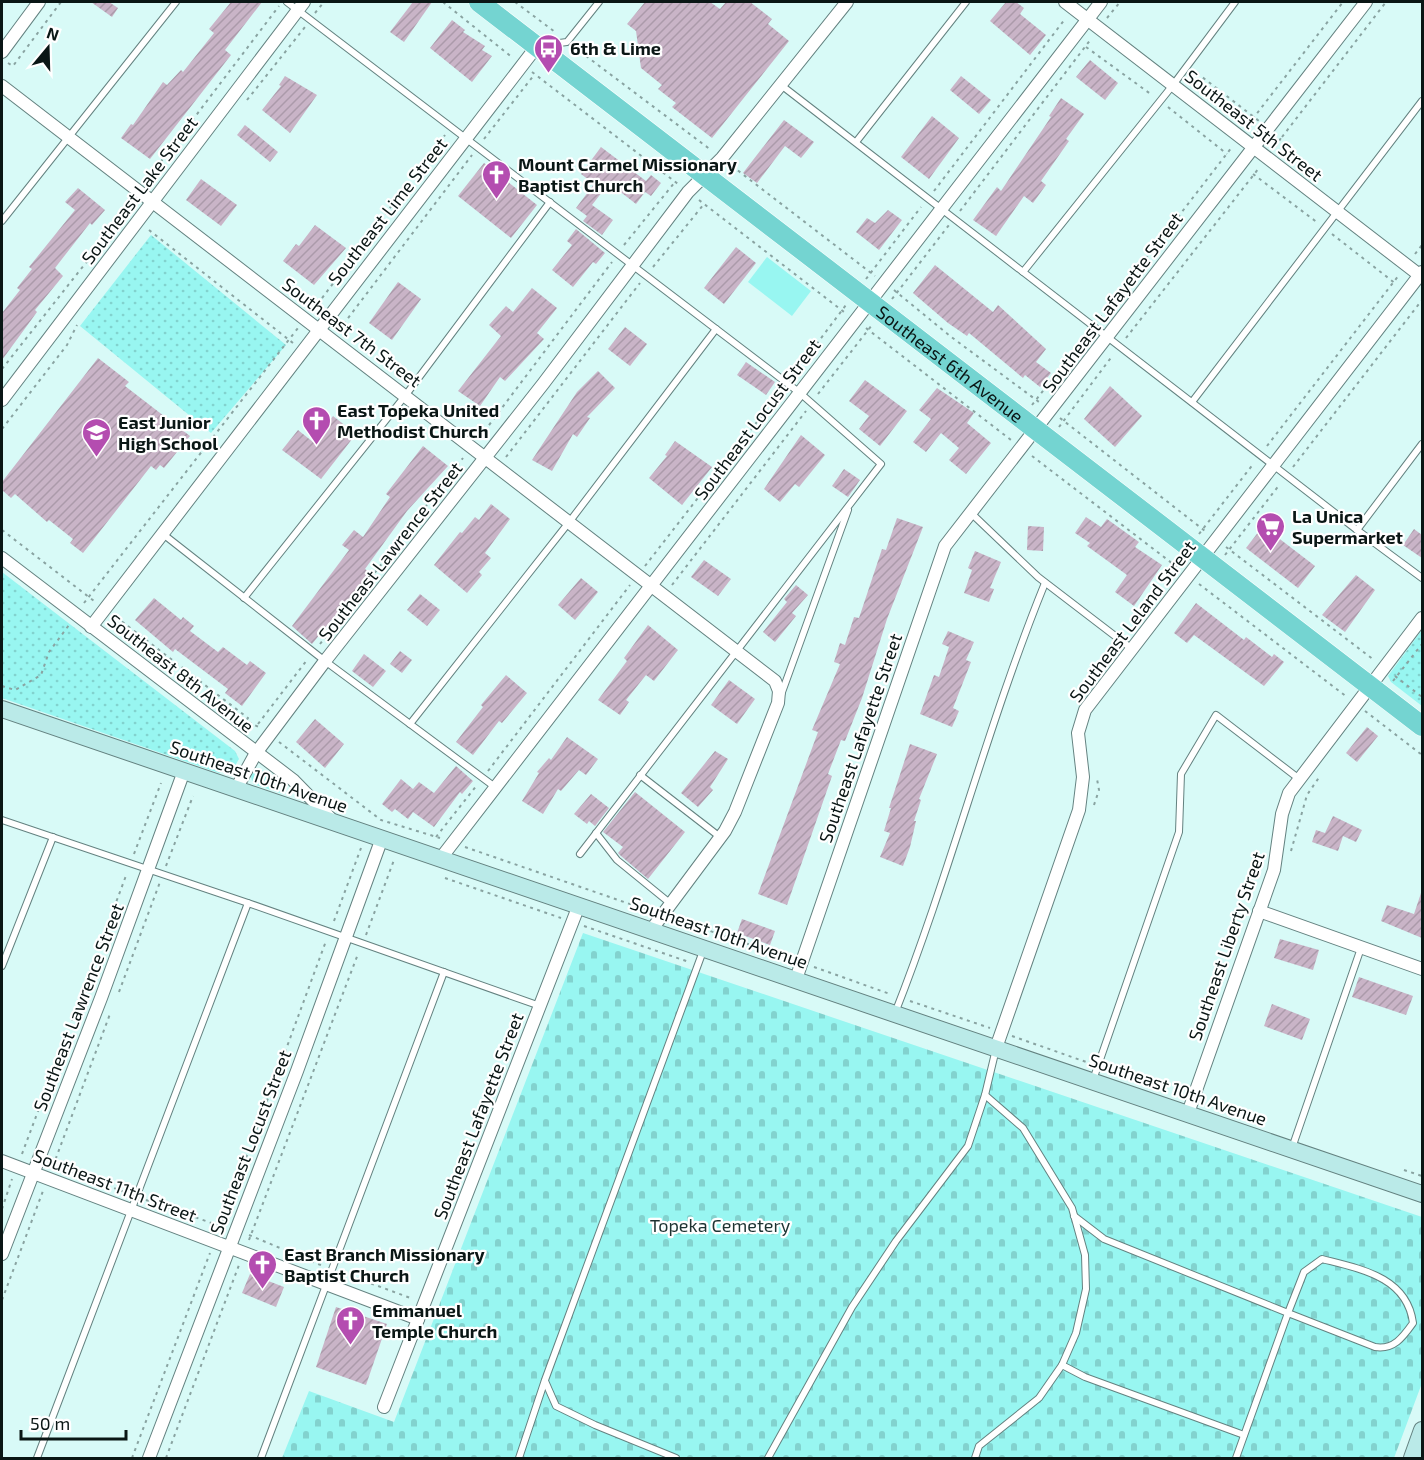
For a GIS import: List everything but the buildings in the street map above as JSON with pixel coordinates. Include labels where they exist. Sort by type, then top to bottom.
[{"type":"main road","name":"Southeast 6th Avenue","points":[[479,2],[1422,726]]},
{"type":"main road","name":"Southeast 10th Avenue","points":[[2,709],[652,929],[1422,1194]]},
{"type":"main road","points":[[1412,1458],[1422,1430]]},
{"type":"street","points":[[2,52],[39,2]]},
{"type":"street","name":"Southeast Lawrence Street","points":[[236,789],[255,753],[486,457],[688,192],[722,158],[847,2]]},
{"type":"street","name":"Southeast Locust Street","points":[[441,858],[1101,2]]},
{"type":"street","name":"Southeast Lafayette Street","points":[[796,979],[942,553],[1022,449],[1030,424],[1051,411],[1105,336],[1366,2]]},
{"type":"street","name":"Southeast 5th Street","points":[[1069,4],[1422,275]]},
{"type":"street","name":"Southeast Lake Street","points":[[2,400],[301,6]]},
{"type":"street","name":"Southeast Lime Street","points":[[91,627],[537,46]]},
{"type":"street","name":"Southeast 7th Street","points":[[2,86],[738,649],[776,681],[779,691],[778,703]]},
{"type":"street","name":"Southeast Leland Street","points":[[996,1048],[1079,810],[1083,777],[1077,744],[1080,722],[1085,710],[1189,576],[1210,562],[1216,539],[1422,275]]},
{"type":"street","name":"Southeast 8th Avenue","points":[[2,558],[293,780],[334,822]]},
{"type":"street","name":"Southeast Liberty Street","points":[[1188,1113],[1274,870],[1285,803],[1299,778],[1356,704],[1376,690],[1383,667],[1422,618]]},
{"type":"street","points":[[652,929],[720,837],[735,812],[778,703]]},
{"type":"street","name":"Southeast Lawrence Street","points":[[2,1254],[149,871],[184,771]]},
{"type":"street","name":"Southeast Locust Street","points":[[149,1458],[346,940],[382,838]]},
{"type":"street","name":"Southeast Lafayette Street","points":[[384,1407],[579,905]]},
{"type":"street","points":[[1259,911],[1422,969]]},
{"type":"street","name":"Southeast 11th Street","points":[[2,1161],[19,1161],[33,1173],[48,1179],[418,1319]]},
{"type":"lane","points":[[2,221],[67,136],[176,2]]},
{"type":"lane","points":[[287,2],[301,6],[465,139],[800,393],[881,464],[580,854]]},
{"type":"lane","points":[[537,46],[567,42],[599,2]]},
{"type":"lane","points":[[856,142],[966,2]]},
{"type":"lane","points":[[1023,272],[1173,85],[1235,2]]},
{"type":"lane","points":[[781,85],[1286,476],[1422,578]]},
{"type":"lane","points":[[1192,402],[1422,101]]},
{"type":"lane","points":[[244,598],[405,396],[550,202]]},
{"type":"lane","points":[[410,724],[570,521],[716,328]]},
{"type":"lane","points":[[1357,530],[1422,444]]},
{"type":"lane","points":[[778,703],[850,504]]},
{"type":"lane","points":[[971,513],[1046,583],[1132,649]]},
{"type":"lane","points":[[162,534],[325,662],[495,788]]},
{"type":"lane","points":[[895,1013],[971,795],[1012,665],[1046,583]]},
{"type":"lane","points":[[1092,1080],[1179,832],[1181,774],[1216,715],[1299,778]]},
{"type":"lane","points":[[640,775],[720,837]]},
{"type":"lane","points":[[2,820],[248,903],[346,940],[540,1006]]},
{"type":"lane","points":[[596,832],[617,860],[671,904]]},
{"type":"lane","points":[[2,966],[52,837]]},
{"type":"lane","points":[[37,1458],[248,903]]},
{"type":"lane","points":[[1291,1149],[1361,947]]},
{"type":"lane","points":[[519,1458],[545,1380],[704,948]]},
{"type":"lane","points":[[261,1458],[444,972]]},
{"type":"lane","points":[[768,1458],[852,1307],[896,1241],[968,1146],[985,1095],[996,1048]]},
{"type":"lane","points":[[975,1458],[979,1446],[1039,1398],[1062,1365],[1076,1333],[1086,1289],[1085,1255],[1074,1216],[1048,1167],[1023,1128],[985,1095]]},
{"type":"lane","points":[[1074,1216],[1104,1239],[1288,1312],[1386,1349],[1401,1340],[1413,1323],[1411,1307],[1399,1289],[1361,1269],[1322,1259],[1304,1272],[1288,1312],[1236,1458]]},
{"type":"lane","points":[[1062,1365],[1086,1377],[1245,1435]]},
{"type":"lane","points":[[545,1380],[556,1406],[595,1425],[676,1458]]},
{"type":"path","points":[[2,57],[13,66],[62,2]]},
{"type":"path","points":[[145,183],[282,2]]},
{"type":"path","points":[[443,2],[1422,755]]},
{"type":"path","points":[[514,2],[871,272],[1422,697]]},
{"type":"path","points":[[436,837],[842,310],[897,293],[1120,2]]},
{"type":"path","points":[[1030,424],[1036,399],[1343,2]]},
{"type":"path","points":[[1281,138],[1386,2]]},
{"type":"path","points":[[665,594],[868,330],[871,272],[928,198],[1069,4]]},
{"type":"path","points":[[332,340],[535,75]]},
{"type":"path","points":[[2,686],[15,690],[41,675],[49,652],[76,615],[451,128]]},
{"type":"path","points":[[257,725],[618,253],[675,182]]},
{"type":"path","points":[[498,466],[704,204]]},
{"type":"path","points":[[148,230],[163,210]]},
{"type":"path","points":[[137,222],[303,350]]},
{"type":"path","points":[[2,369],[107,236]]},
{"type":"path","points":[[1199,534],[1422,245]]},
{"type":"path","points":[[1202,586],[1210,562],[1229,549],[1422,300]]},
{"type":"path","points":[[2,429],[67,345],[79,321]]},
{"type":"path","points":[[1376,690],[1396,677],[1422,644]]},
{"type":"path","points":[[1361,721],[1368,713]]},
{"type":"path","points":[[1290,855],[1307,795],[1323,771]]},
{"type":"path","points":[[2,1209],[160,783]]},
{"type":"path","points":[[117,996],[193,796]]},
{"type":"path","points":[[132,1458],[361,848]]},
{"type":"path","points":[[166,1458],[394,860]]},
{"type":"path","points":[[2,1300],[113,1007]]},
{"type":"path","points":[[19,1161],[28,1150],[55,1161],[59,1167],[250,1235],[257,1241],[417,1301]]},
{"type":"green space","points":[[151,235],[286,345],[211,433],[80,326]]},
{"type":"green space","points":[[767,257],[811,291],[792,316],[748,282]]},
{"type":"green space","points":[[2,572],[235,751],[239,759],[233,769],[219,773],[2,698]]},
{"type":"green space","points":[[1422,630],[1422,706],[1391,682],[1388,676]]},
{"type":"green space","points":[[261,769],[287,788],[283,794],[253,784],[251,777],[254,770]]},
{"type":"green space","name":"Topeka Cemetery","points":[[583,933],[1422,1217],[1422,1383],[1394,1458],[282,1458],[309,1391],[394,1422]]},
{"type":"place","name":"6th & Lime","points":[[549,74]]},
{"type":"place","name":"Mount Carmel Missionary Baptist Church","points":[[497,200]]},
{"type":"place","name":"East Topeka United Methodist Church","points":[[316,446]]},
{"type":"place","name":"East Junior High School","points":[[97,458]]},
{"type":"place","name":"La Unica Supermarket","points":[[1271,552]]},
{"type":"place","name":"East Branch Missionary Baptist Church","points":[[263,1290]]},
{"type":"place","name":"Emmanuel Temple Church","points":[[351,1346]]}]
